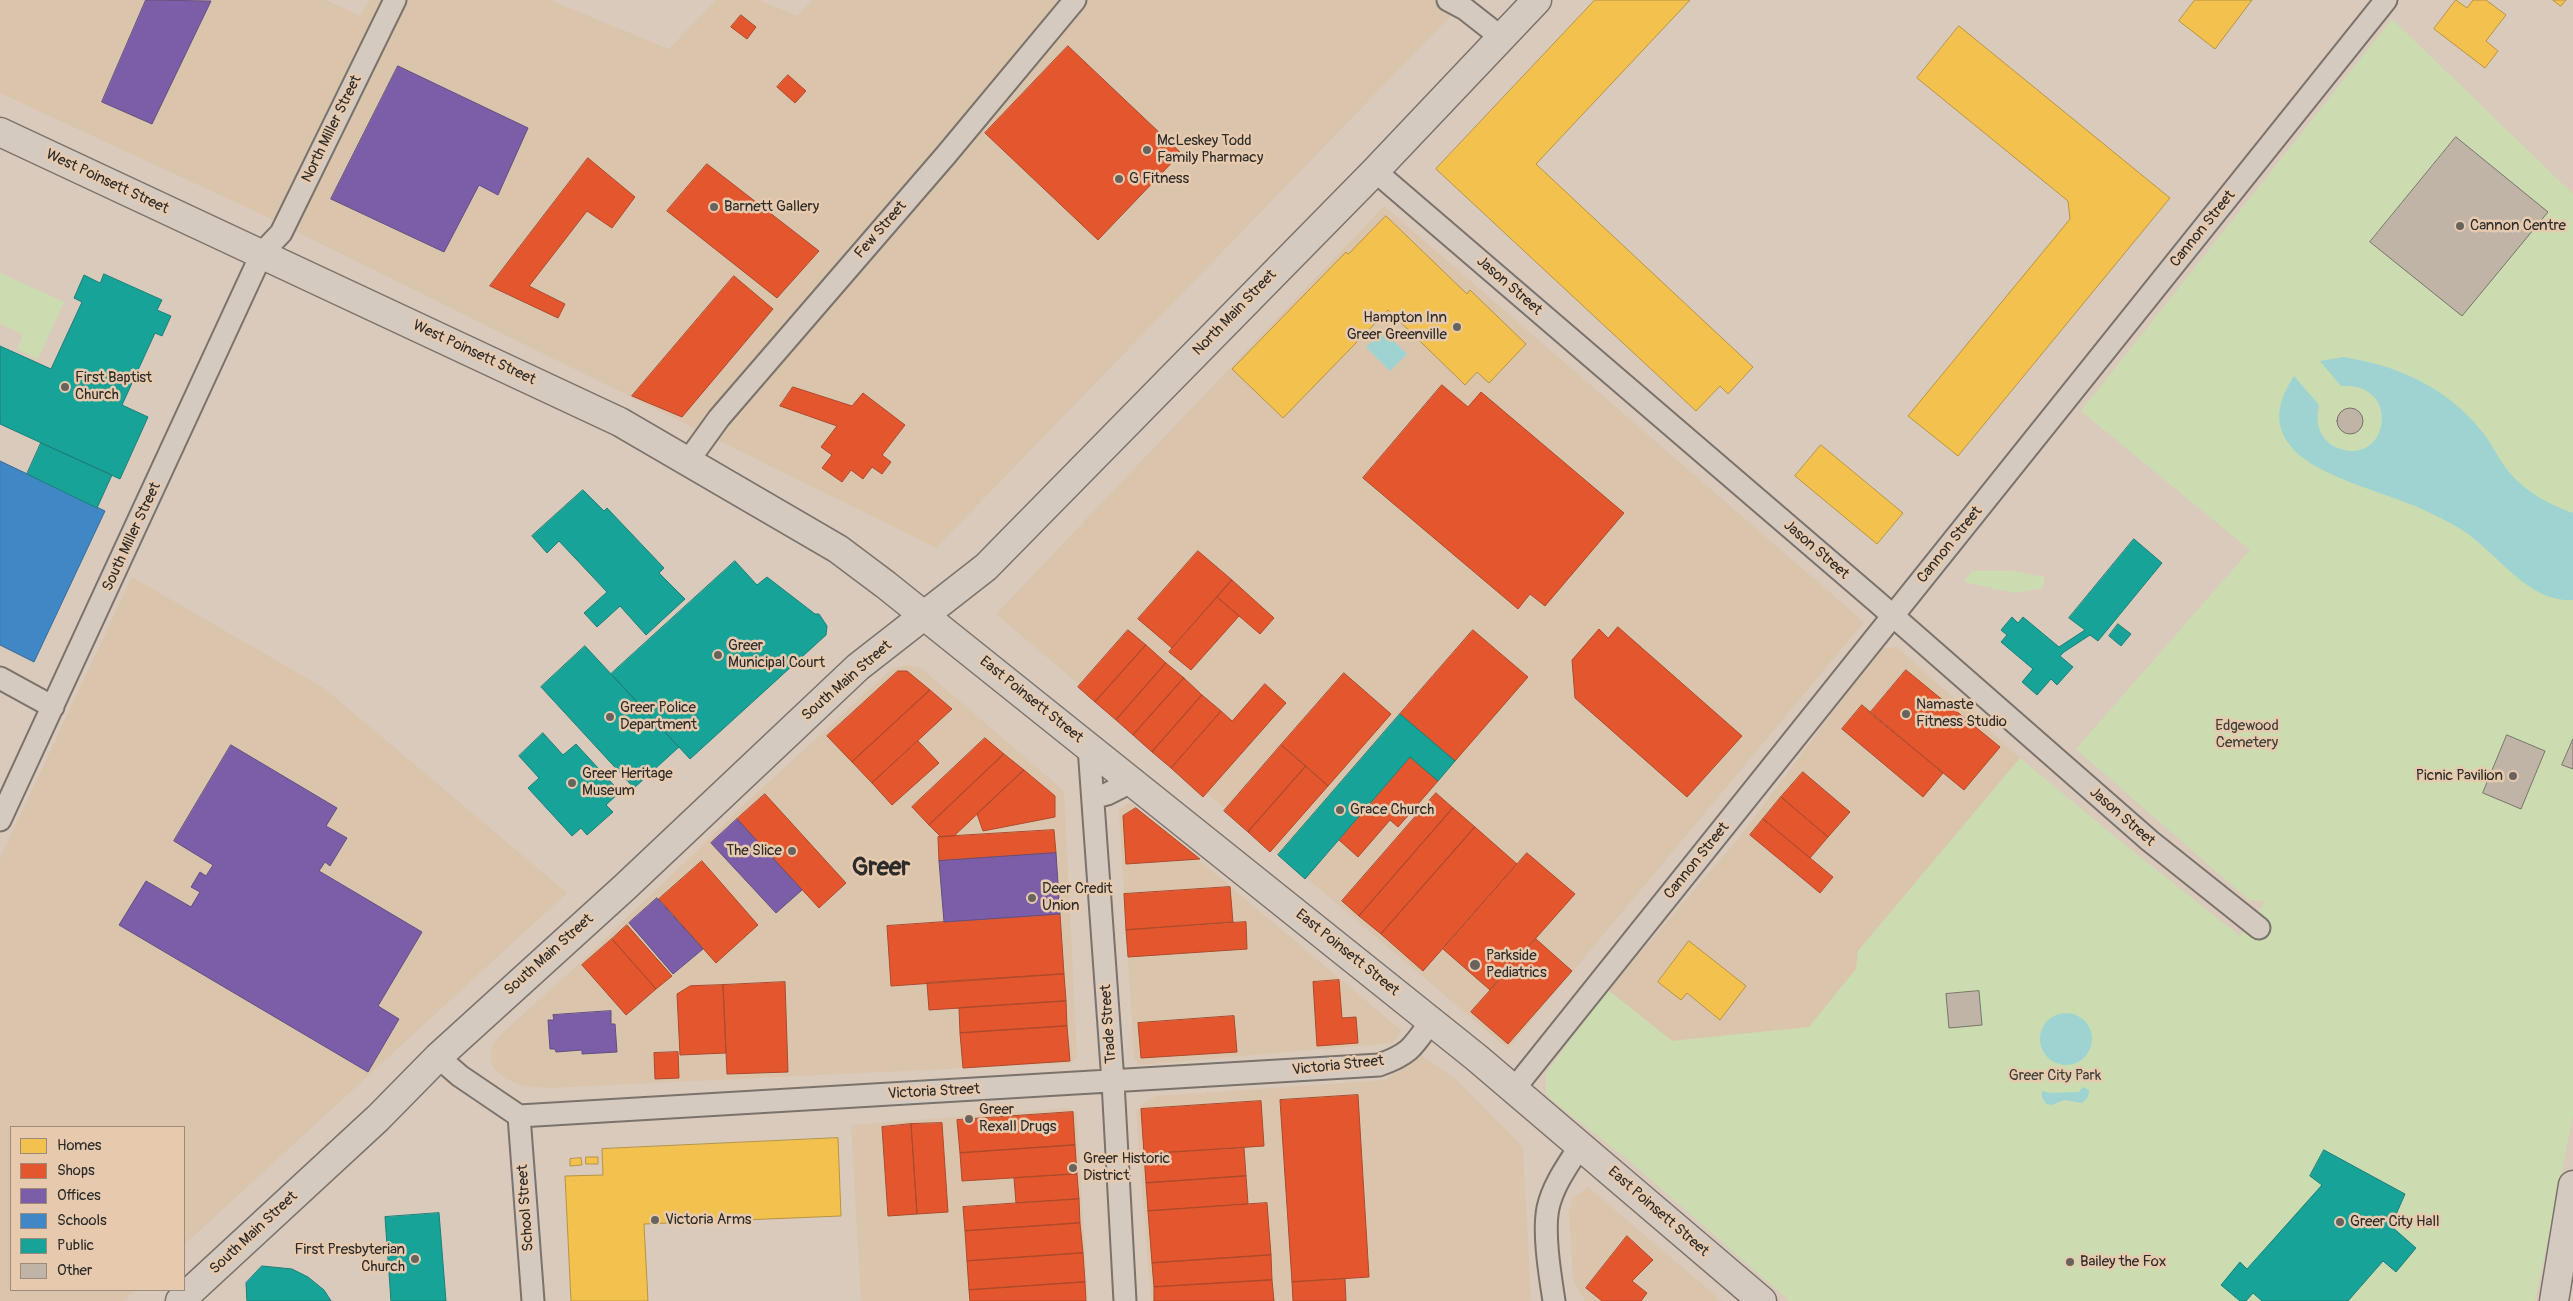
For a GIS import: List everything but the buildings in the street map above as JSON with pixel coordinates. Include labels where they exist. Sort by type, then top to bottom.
[{"type":"main road","name":"North Main Street","points":[[924,616],[986,567],[1375,171],[1537,0]]},
{"type":"main road","name":"West Poinsett Street","points":[[0,132],[620,422],[838,549],[924,616]]},
{"type":"main road","name":"East Poinsett Street","points":[[924,616],[1133,781],[1431,1021],[1762,1301]]},
{"type":"main road","name":"South Main Street","points":[[180,1301],[378,1118],[438,1057],[624,887],[858,667],[924,616]]},
{"type":"main road","points":[[2554,1301],[2573,1185]]},
{"type":"street","name":"North Miller Street","points":[[262,253],[281,233],[396,0]]},
{"type":"street","name":"Few Street","points":[[688,461],[719,418],[946,155],[1075,0]]},
{"type":"street","points":[[1448,0],[1465,10],[1502,38]]},
{"type":"street","name":"Cannon Street","points":[[1514,1090],[2386,0]]},
{"type":"street","name":"Jason Street","points":[[1375,171],[1894,617],[2150,841],[2259,928]]},
{"type":"street","name":"South Miller Street","points":[[0,820],[262,253]]},
{"type":"street","points":[[0,678],[53,707]]},
{"type":"street","name":"Trade Street","points":[[1089,747],[1113,1082],[1125,1301]]},
{"type":"street","points":[[1093,798],[1107,794],[1133,781]]},
{"type":"street","name":"Victoria Street","points":[[519,1116],[1379,1065],[1401,1057],[1409,1051],[1431,1021]]},
{"type":"street","points":[[438,1057],[460,1076],[519,1116]]},
{"type":"street","name":"School Street","points":[[519,1116],[533,1301]]},
{"type":"street","points":[[1554,1301],[1548,1263],[1548,1208],[1559,1179],[1580,1146]]},
{"type":"shaded area","points":[[0,0],[326,0],[360,16],[370,0],[550,0],[669,49],[716,0],[759,0],[798,16],[812,0],[1466,0],[936,548],[263,215],[0,93]]},
{"type":"shaded area","points":[[1384,206],[1864,622],[1508,1049],[996,614]]},
{"type":"shaded area","points":[[132,577],[324,688],[567,893],[185,1244],[185,1126],[10,1126],[10,1291],[134,1291],[123,1301],[0,1301],[0,858]]},
{"type":"shaded area","points":[[1897,647],[2020,758],[1858,951],[1856,969],[1809,1027],[1672,1041],[1608,990],[1738,839],[1881,648]]},
{"type":"shaded area","points":[[907,665],[921,668],[1064,791],[1077,1057],[1071,1063],[549,1088],[523,1086],[506,1079],[495,1070],[491,1064],[491,1053],[493,1044],[500,1035],[580,963],[748,801],[893,668]]},
{"type":"shaded area","points":[[1130,802],[1402,1031],[1393,1043],[1139,1065],[1134,1058],[1119,810]]},
{"type":"shaded area","points":[[1419,1053],[1457,1080],[1523,1147],[1531,1301],[1151,1301],[1136,1112],[1141,1105],[1156,1096],[1385,1080]]},
{"type":"shaded area","points":[[1069,1108],[1077,1114],[1088,1301],[861,1301],[851,1125]]},
{"type":"shaded area","points":[[1588,1187],[1722,1301],[1585,1301],[1573,1280],[1569,1211],[1572,1199]]},
{"type":"green space","name":"Greer City Park","points":[[2392,19],[2573,194],[2573,1116],[2535,1301],[1790,1301],[1626,1158],[1552,1100],[1546,1093],[1546,1073],[1608,990],[1672,1041],[1809,1027],[1856,969],[1858,951],[2020,758],[2120,841],[2240,936],[2266,901],[2249,900],[2076,749],[2250,550],[2081,411]]},
{"type":"green space","points":[[0,273],[64,302],[38,359],[17,349],[23,334],[0,324]]},
{"type":"green space","points":[[1972,571],[2012,571],[2045,577],[2043,588],[2015,593],[1964,582]]},
{"type":"water","points":[[1383,331],[1407,354],[1390,371],[1366,347]]},
{"type":"water","points":[[2343,357],[2400,372],[2435,389],[2465,413],[2479,428],[2505,467],[2523,486],[2547,502],[2573,513],[2573,600],[2556,599],[2541,593],[2512,573],[2485,548],[2457,527],[2416,507],[2330,474],[2308,461],[2290,446],[2280,427],[2281,404],[2294,376],[2319,405],[2319,429],[2331,445],[2344,450],[2359,450],[2371,444],[2379,434],[2382,421],[2380,407],[2373,396],[2360,388],[2341,386],[2320,361]]},
{"type":"water","points":[[2061,1013],[2071,1013],[2085,1020],[2092,1034],[2092,1044],[2085,1058],[2071,1065],[2061,1065],[2051,1061],[2044,1054],[2040,1044],[2040,1034],[2044,1024],[2051,1017]]},
{"type":"water","points":[[2083,1087],[2089,1090],[2088,1097],[2082,1103],[2064,1100],[2052,1105],[2046,1104],[2042,1097],[2042,1091],[2050,1093],[2079,1092]]},
{"type":"place","name":"McLeskey Todd Family Pharmacy","points":[[1147,150]]},
{"type":"place","name":"G Fitness","points":[[1119,179]]},
{"type":"place","name":"Barnett Gallery","points":[[714,207]]},
{"type":"place","name":"Cannon Centre","points":[[2460,226]]},
{"type":"place","name":"Hampton Inn Greer Greenville","points":[[1457,327]]},
{"type":"place","name":"First Baptist Church","points":[[65,387]]},
{"type":"place","name":"Greer Municipal Court","points":[[718,655]]},
{"type":"place","name":"Namaste Fitness Studio","points":[[1906,714]]},
{"type":"place","name":"Greer Police Department","points":[[610,717]]},
{"type":"place","name":"Picnic Pavilion","points":[[2513,776]]},
{"type":"place","name":"Greer Heritage Museum","points":[[572,783]]},
{"type":"place","name":"Grace Church","points":[[1340,810]]},
{"type":"place","name":"The Slice","points":[[792,851]]},
{"type":"place","name":"Deer Credit Union","points":[[1032,898]]},
{"type":"place","name":"Parkside Pediatrics","points":[[1475,965]]},
{"type":"place","name":"Greer Rexall Drugs","points":[[969,1119]]},
{"type":"place","name":"Greer Historic District","points":[[1073,1168]]},
{"type":"place","name":"Victoria Arms","points":[[655,1220]]},
{"type":"place","name":"Greer City Hall","points":[[2340,1222]]},
{"type":"place","name":"First Presbyterian Church","points":[[415,1259]]},
{"type":"place","name":"Bailey the Fox","points":[[2070,1262]]},
{"type":"district","name":"Greer","points":[[881,869]]},
{"type":"park label","name":"Edgewood Cemetery","points":[[2247,734]]}]
